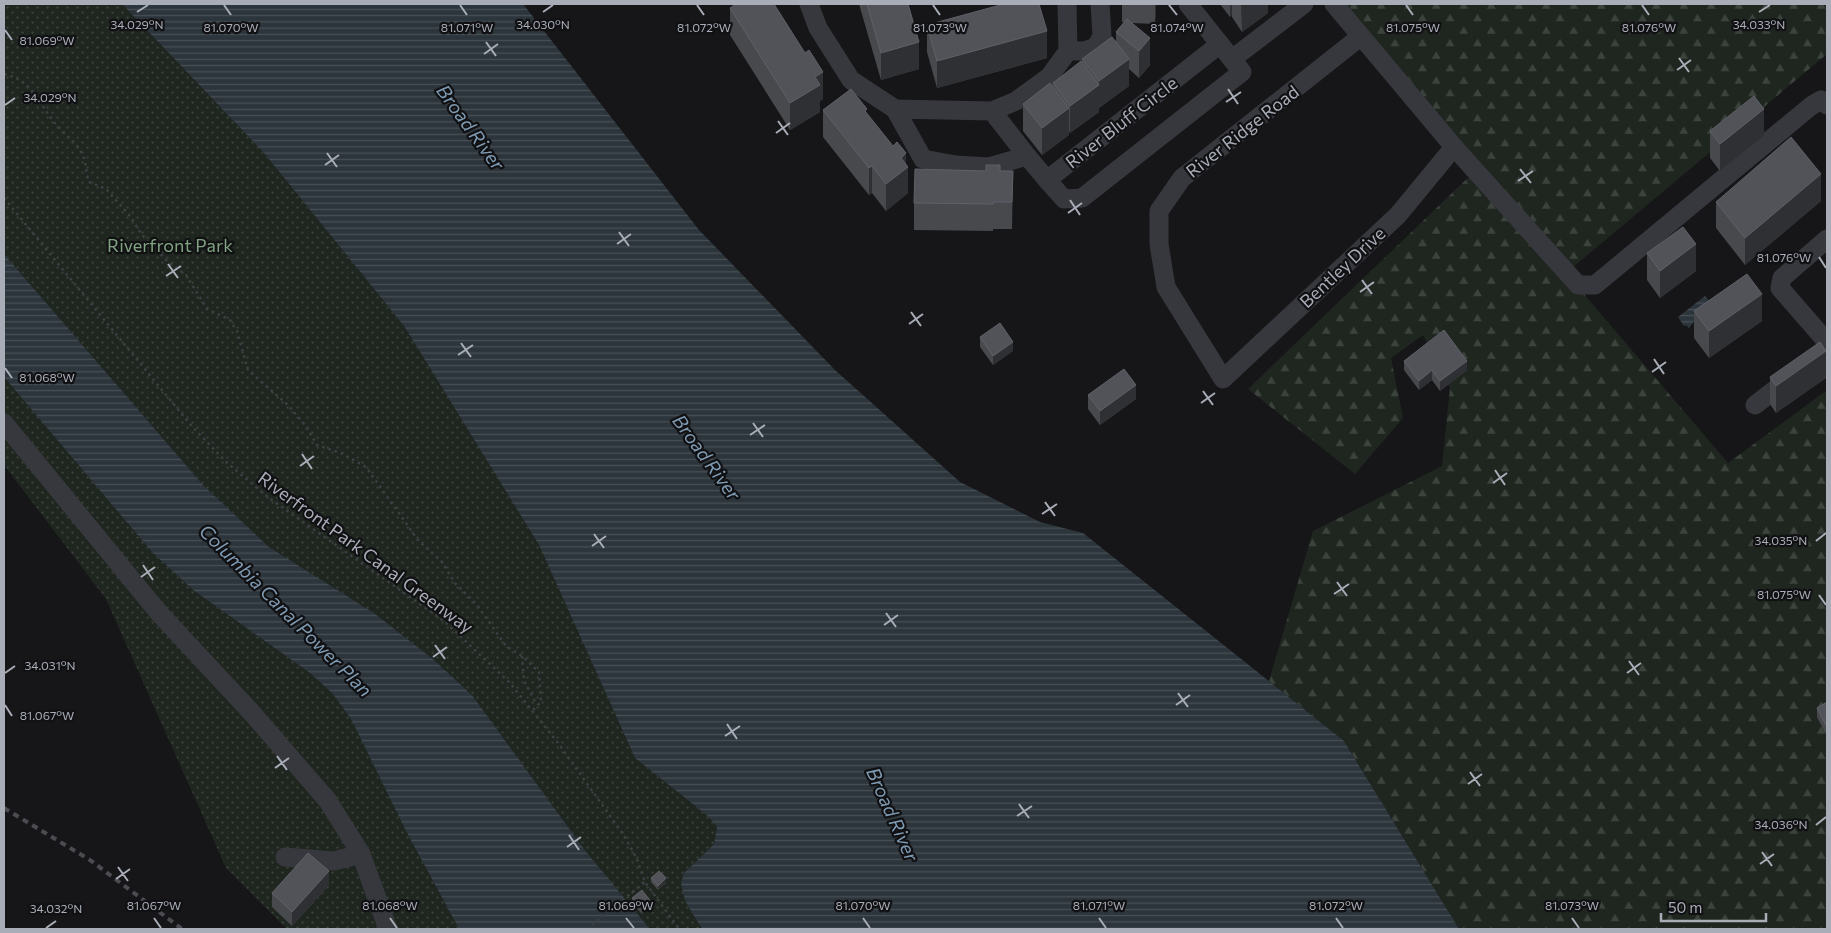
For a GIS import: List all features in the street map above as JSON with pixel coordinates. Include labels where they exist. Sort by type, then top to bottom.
[{"type":"street","points":[[809,4],[818,28],[851,80],[896,109],[922,159],[989,167],[1027,156]]},
{"type":"street","points":[[896,109],[992,112],[1016,101],[1049,76],[1068,51],[1067,4]]},
{"type":"street","points":[[1068,51],[1084,51],[1096,46],[1102,36],[1100,4]]},
{"type":"street","points":[[1188,4],[1231,58]]},
{"type":"street","points":[[1334,4],[1454,148],[1578,286],[1595,284],[1811,106],[1821,100],[1827,104]]},
{"type":"street","points":[[1047,180],[1064,199],[1082,198],[1231,58],[1297,6]]},
{"type":"street","name":"River Ridge Road","points":[[1223,379],[1166,287],[1160,244],[1159,210],[1182,178],[1360,37]]},
{"type":"street","name":"River Bluff Circle","points":[[992,112],[1047,180],[1231,58]]},
{"type":"street","name":"Bentley Drive","points":[[1223,379],[1398,215],[1454,148]]},
{"type":"street","points":[[1755,405],[1820,353],[1780,288],[1782,278],[1827,239]]},
{"type":"street","points":[[4,423],[159,613],[307,774],[341,818],[361,854],[388,929]]},
{"type":"street","points":[[285,857],[334,861],[361,854]]},
{"type":"path","points":[[4,74],[23,81],[40,99],[54,122],[80,150],[85,160],[89,182],[106,189],[130,216],[142,235],[168,262],[186,274],[207,308],[230,320],[237,331],[250,373],[288,404],[305,425],[317,445],[341,454],[366,467],[418,540],[442,562],[455,583],[477,605],[506,646],[522,656],[539,672],[541,702],[533,710]]},
{"type":"path","name":"Riverfront Park Canal Greenway","points":[[4,198],[190,424],[225,461],[269,498],[444,621],[492,664],[533,710],[623,834],[636,857],[645,882],[679,929]]},
{"type":"path","points":[[522,656],[524,681],[537,705]]},
{"type":"path","points":[[587,929],[645,882]]},
{"type":"green space","name":"Riverfront Park","points":[[4,4],[122,4],[264,153],[404,326],[539,545],[635,758],[709,817],[717,827],[714,844],[684,873],[685,901],[702,929],[650,929],[628,904],[597,929],[587,853],[472,695],[433,659],[374,613],[269,547],[204,486],[4,254]]},
{"type":"green space","points":[[1334,4],[1827,4],[1827,54],[1566,273],[1728,463],[1827,390],[1827,929],[1459,929],[1344,741],[1269,681],[1313,531],[1442,466],[1450,388],[1423,335],[1391,358],[1403,418],[1355,474],[1248,389],[1475,171]]},
{"type":"green space","points":[[4,377],[152,552],[193,590],[310,673],[332,693],[351,719],[406,831],[459,929],[287,929],[226,868],[106,599],[4,465]]},
{"type":"water","name":"Broad River","points":[[122,4],[523,4],[699,230],[835,370],[960,482],[1040,522],[1083,533],[1344,741],[1459,929],[702,929],[685,901],[681,883],[684,873],[714,844],[717,827],[709,817],[635,758],[539,545],[404,326],[264,153]]},
{"type":"water","name":"Columbia Canal Power Plan","points":[[4,254],[204,486],[269,547],[374,613],[433,659],[472,695],[587,853],[650,929],[459,929],[406,831],[351,719],[332,693],[310,673],[193,590],[152,552],[4,377]]},
{"type":"water","points":[[1705,296],[1720,313],[1699,315],[1689,328],[1686,325],[1684,326],[1678,317]]},
{"type":"building","points":[[736,4],[774,4],[805,53],[809,50],[823,72],[815,77],[820,85],[790,103],[730,8]]},
{"type":"building","points":[[867,4],[908,4],[919,42],[881,53]]},
{"type":"building","points":[[1004,4],[1039,4],[1047,31],[937,61],[927,25]]},
{"type":"building","points":[[1127,19],[1150,38],[1139,51],[1116,32]]},
{"type":"building","points":[[1112,37],[1129,59],[1099,81],[1082,59]]},
{"type":"building","points":[[1081,61],[1099,85],[1070,106],[1053,83]]},
{"type":"building","points":[[1050,83],[1069,108],[1042,128],[1023,104]]},
{"type":"building","points":[[851,89],[867,109],[865,111],[893,146],[897,142],[906,153],[901,158],[908,167],[886,184],[872,166],[869,168],[823,110]]},
{"type":"building","points":[[1754,96],[1764,109],[1720,144],[1710,131]]},
{"type":"building","points":[[1791,137],[1821,174],[1745,238],[1716,202]]},
{"type":"building","points":[[986,165],[1000,165],[1000,171],[1013,171],[1012,202],[993,202],[993,204],[914,203],[915,169],[986,171]]},
{"type":"building","points":[[1683,227],[1696,244],[1660,271],[1647,253]]},
{"type":"building","points":[[1747,274],[1762,294],[1709,331],[1694,311]]},
{"type":"building","points":[[1000,323],[1013,342],[993,356],[980,337]]},
{"type":"building","points":[[1444,330],[1467,361],[1440,381],[1432,370],[1419,381],[1404,361]]},
{"type":"building","points":[[1820,342],[1826,351],[1776,386],[1770,377]]},
{"type":"building","points":[[1124,369],[1136,385],[1100,411],[1088,395]]},
{"type":"building","points":[[1827,702],[1827,727],[1817,708]]},
{"type":"building","points":[[308,853],[329,871],[292,912],[272,893]]},
{"type":"building","points":[[659,871],[666,878],[658,886],[651,878]]},
{"type":"building","points":[[642,890],[651,902],[642,909],[632,898]]},
{"type":"railway","points":[[4,808],[90,860],[182,929]]}]
